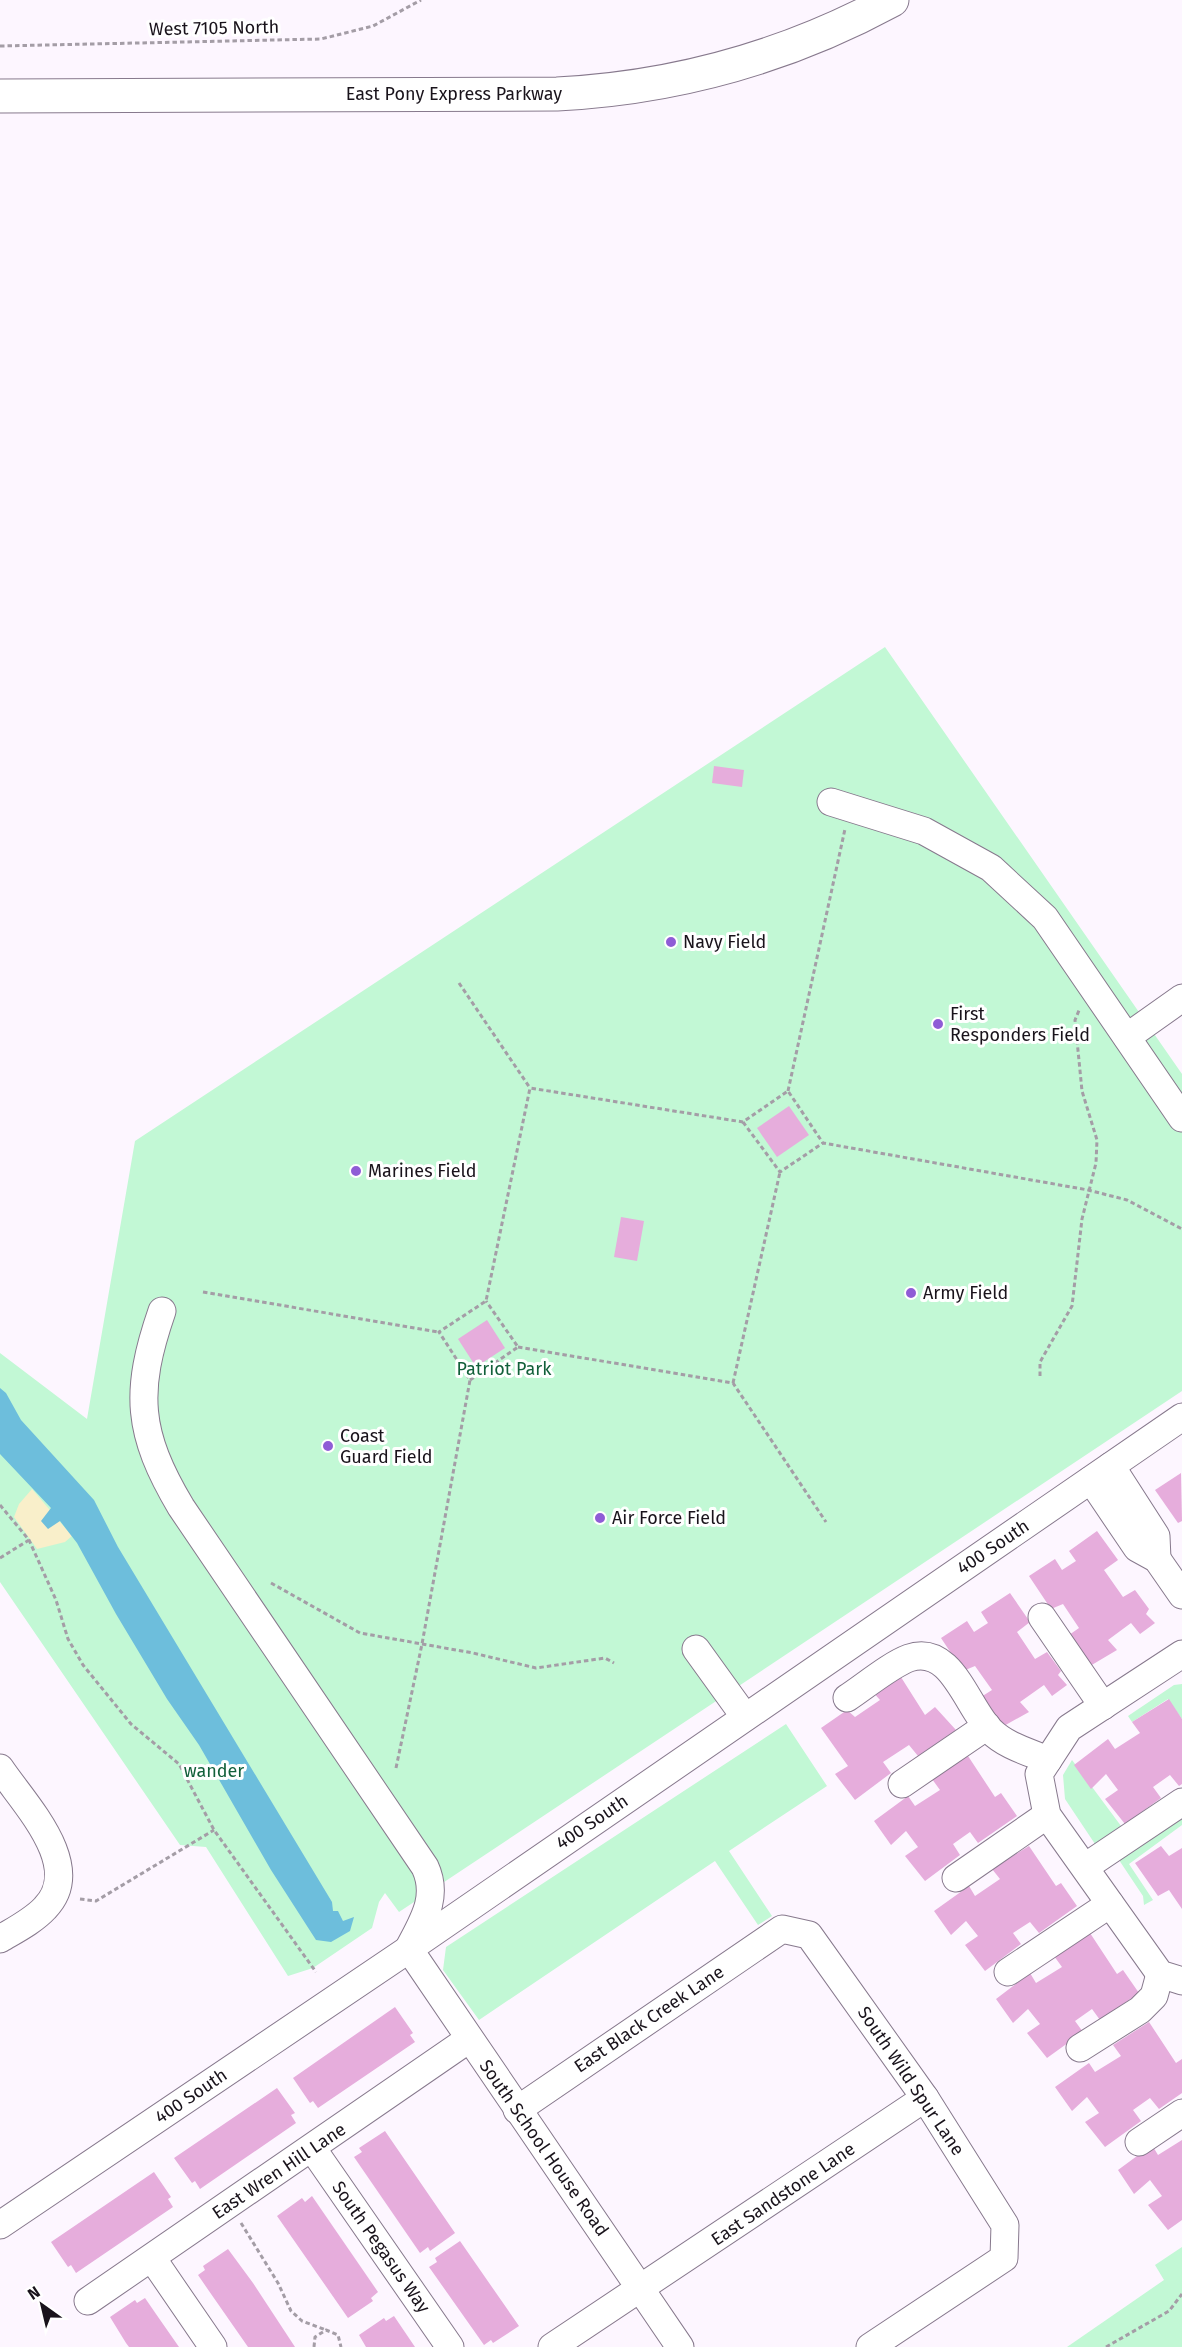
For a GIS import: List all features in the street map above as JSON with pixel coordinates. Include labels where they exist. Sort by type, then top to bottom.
[{"type":"main road","name":"East Pony Express Parkway","points":[[0,96],[557,94],[622,89],[699,75],[781,51],[824,34],[892,0]]},
{"type":"street","points":[[831,802],[924,831],[991,868],[1045,918],[1182,1118]]},
{"type":"street","points":[[1127,1037],[1182,998]]},
{"type":"street","points":[[162,1311],[150,1345],[142,1386],[143,1417],[150,1445],[164,1478],[411,1844],[433,1882],[430,1900],[409,1949]]},
{"type":"street","name":"400 South","points":[[0,2225],[409,1949],[1182,1417]]},
{"type":"street","points":[[1101,1473],[1156,1536],[1157,1559],[1182,1595]]},
{"type":"street","points":[[1042,1617],[1103,1706]]},
{"type":"street","points":[[696,1649],[745,1717]]},
{"type":"street","points":[[1080,2048],[1140,2010],[1171,1978],[1110,1904],[1047,1815],[1043,1767],[1069,1728],[1182,1654]]},
{"type":"street","points":[[847,1698],[908,1658],[925,1655],[942,1661],[987,1726],[1005,1743],[1043,1767]]},
{"type":"street","points":[[902,1784],[987,1726]]},
{"type":"street","points":[[0,1768],[54,1848],[60,1868],[57,1889],[45,1908],[0,1939]]},
{"type":"street","points":[[1085,1867],[1182,1802]]},
{"type":"street","points":[[956,1878],[1047,1815]]},
{"type":"street","points":[[1008,1972],[1110,1904]]},
{"type":"street","name":"South Wild Spur Lane","points":[[782,1929],[809,1935],[925,2098],[1005,2225],[1004,2258],[870,2347]]},
{"type":"street","name":"East Black Creek Lane","points":[[518,2110],[782,1929]]},
{"type":"street","name":"South School House Road","points":[[409,1949],[680,2347]]},
{"type":"street","name":"East Wren Hill Lane","points":[[88,2301],[470,2039]]},
{"type":"street","name":"East Sandstone Lane","points":[[552,2347],[925,2098]]},
{"type":"street","points":[[1139,2142],[1182,2113]]},
{"type":"street","name":"South Pegasus Way","points":[[312,2148],[450,2347]]},
{"type":"street","points":[[152,2258],[213,2347]]},
{"type":"path","name":"West 7105 North","points":[[0,46],[321,39],[374,26],[421,0]]},
{"type":"path","points":[[530,1088],[743,1122],[788,1091],[846,825]]},
{"type":"path","points":[[203,1292],[439,1332],[486,1301],[530,1088],[459,983]]},
{"type":"path","points":[[1040,1376],[1040,1362],[1072,1306],[1088,1190],[1096,1163],[1097,1140],[1083,1091],[1075,1020],[1080,1008]]},
{"type":"path","points":[[788,1091],[824,1143]]},
{"type":"path","points":[[743,1122],[780,1172]]},
{"type":"path","points":[[826,1522],[733,1383],[780,1172],[824,1143],[1088,1190],[1127,1200],[1182,1228]]},
{"type":"path","points":[[486,1301],[518,1347]]},
{"type":"path","points":[[396,1768],[422,1644],[470,1380],[439,1332]]},
{"type":"path","points":[[470,1380],[518,1347],[733,1383]]},
{"type":"path","points":[[0,1504],[29,1540],[56,1600],[68,1639],[84,1665],[131,1724],[178,1764],[214,1830],[316,1972]]},
{"type":"path","points":[[0,1558],[29,1540]]},
{"type":"path","points":[[271,1583],[360,1633],[536,1668],[606,1659],[614,1663]]},
{"type":"path","points":[[80,1899],[96,1901],[214,1830]]},
{"type":"path","points":[[236,2215],[278,2283],[291,2311],[302,2321],[338,2335],[341,2347]]},
{"type":"path","points":[[1107,2347],[1169,2311],[1182,2294]]},
{"type":"path","points":[[314,2347],[315,2337],[326,2330]]},
{"type":"green space","name":"Patriot Park","points":[[885,647],[1182,1074],[1182,1391],[399,1912],[385,1893],[379,1902],[372,1928],[313,1968],[288,1976],[206,1847],[180,1845],[0,1582],[0,1353],[87,1419],[135,1141]]},
{"type":"green space","points":[[1182,1684],[1182,1719],[1168,1699],[1132,1722],[1128,1716],[1174,1685]]},
{"type":"green space","points":[[786,1724],[827,1786],[729,1851],[772,1916],[758,1925],[715,1861],[479,2020],[443,1970],[446,1947]]},
{"type":"green space","points":[[1072,1760],[1124,1830],[1097,1847],[1065,1799],[1063,1775]]},
{"type":"green space","points":[[1182,1805],[1182,1825],[1129,1864],[1153,1900],[1144,1905],[1143,1896],[1117,1857]]},
{"type":"green space","points":[[1182,2247],[1182,2347],[1067,2347],[1164,2280],[1155,2265]]},
{"type":"sand","points":[[32,1489],[72,1536],[65,1542],[37,1549],[14,1517],[19,1504]]},
{"type":"water","points":[[0,1388],[6,1393],[21,1420],[94,1500],[118,1547],[332,1902],[333,1911],[338,1911],[343,1921],[354,1917],[350,1931],[331,1942],[316,1940],[271,1870],[199,1745],[167,1699],[77,1543],[60,1521],[48,1529],[41,1521],[51,1508],[0,1454]]},
{"type":"building","points":[[714,766],[744,770],[742,787],[712,783]]},
{"type":"building","points":[[789,1106],[809,1135],[777,1157],[757,1128]]},
{"type":"building","points":[[621,1217],[644,1221],[637,1261],[614,1257]]},
{"type":"building","points":[[487,1320],[505,1348],[476,1367],[458,1339]]},
{"type":"building","points":[[1181,1473],[1182,1521],[1178,1523],[1155,1490]]},
{"type":"building","points":[[1097,1531],[1118,1560],[1104,1570],[1123,1597],[1135,1590],[1149,1609],[1146,1614],[1155,1623],[1140,1634],[1131,1623],[1108,1640],[1117,1650],[1090,1666],[1069,1635],[1079,1628],[1063,1604],[1051,1609],[1029,1576],[1055,1559],[1062,1570],[1076,1561],[1069,1551]]},
{"type":"building","points":[[1010,1593],[1030,1622],[1017,1632],[1035,1659],[1047,1652],[1061,1671],[1058,1675],[1067,1685],[1052,1696],[1044,1685],[1020,1702],[1029,1712],[1002,1727],[981,1697],[992,1690],[975,1666],[963,1671],[941,1638],[967,1621],[974,1632],[988,1623],[981,1612]]},
{"type":"building","points":[[899,1674],[925,1715],[935,1707],[956,1730],[918,1756],[909,1745],[883,1762],[891,1773],[855,1800],[835,1774],[848,1766],[821,1728],[847,1710],[855,1717],[880,1700],[872,1691]]},
{"type":"building","points":[[1169,1699],[1182,1719],[1182,1784],[1179,1786],[1170,1775],[1153,1787],[1161,1798],[1125,1824],[1105,1799],[1118,1790],[1106,1774],[1091,1789],[1074,1765],[1108,1739],[1115,1749],[1140,1733],[1132,1722]]},
{"type":"building","points":[[968,1756],[995,1797],[1001,1793],[1017,1816],[978,1843],[970,1832],[953,1844],[960,1855],[925,1881],[905,1856],[918,1847],[906,1831],[891,1845],[874,1821],[908,1796],[915,1806],[940,1790],[932,1779]]},
{"type":"building","points":[[1029,1846],[1056,1886],[1061,1883],[1077,1906],[1039,1933],[1030,1922],[1013,1933],[1021,1944],[985,1971],[965,1945],[978,1936],[966,1921],[951,1935],[934,1911],[969,1886],[975,1896],[1000,1879],[992,1869]]},
{"type":"building","points":[[1161,1846],[1169,1856],[1182,1848],[1182,1909],[1169,1890],[1158,1896],[1135,1863]]},
{"type":"building","points":[[1090,1933],[1117,1974],[1123,1970],[1139,1993],[1100,2020],[1092,2009],[1075,2021],[1083,2032],[1047,2058],[1027,2033],[1040,2024],[1028,2009],[1013,2023],[996,1999],[1030,1973],[1036,1983],[1062,1967],[1054,1956]]},
{"type":"building","points":[[395,2007],[413,2033],[410,2035],[415,2042],[318,2108],[313,2101],[310,2103],[293,2078]]},
{"type":"building","points":[[1149,2022],[1176,2063],[1182,2059],[1182,2093],[1159,2109],[1150,2098],[1133,2110],[1141,2121],[1105,2147],[1085,2122],[1099,2113],[1087,2097],[1072,2111],[1055,2087],[1089,2063],[1095,2072],[1121,2056],[1113,2045]]},
{"type":"building","points":[[277,2088],[295,2113],[291,2115],[296,2123],[200,2189],[195,2181],[192,2183],[174,2158]]},
{"type":"building","points":[[385,2131],[455,2233],[430,2251],[428,2247],[420,2253],[354,2157],[362,2152],[359,2148]]},
{"type":"building","points":[[1182,2140],[1182,2220],[1168,2230],[1148,2205],[1162,2196],[1150,2180],[1134,2194],[1118,2170],[1152,2145],[1158,2155]]},
{"type":"building","points":[[154,2172],[171,2197],[168,2199],[173,2207],[76,2273],[71,2265],[68,2267],[51,2242]]},
{"type":"building","points":[[312,2196],[378,2292],[371,2298],[373,2301],[348,2318],[277,2216],[302,2198],[305,2202]]},
{"type":"building","points":[[460,2241],[519,2326],[493,2343],[491,2340],[484,2345],[429,2267],[437,2262],[435,2258]]},
{"type":"building","points":[[228,2249],[295,2347],[248,2347],[198,2275],[205,2270],[203,2266]]},
{"type":"building","points":[[145,2298],[179,2347],[129,2347],[126,2343],[110,2317],[135,2300],[137,2303]]},
{"type":"building","points":[[394,2316],[415,2347],[366,2347],[359,2335],[384,2318],[386,2321]]},
{"type":"place","name":"Navy Field","points":[[671,942]]},
{"type":"place","name":"First Responders Field","points":[[938,1024]]},
{"type":"place","name":"Marines Field","points":[[356,1171]]},
{"type":"place","name":"Army Field","points":[[911,1293]]},
{"type":"place","name":"Coast Guard Field","points":[[328,1446]]},
{"type":"place","name":"Air Force Field","points":[[600,1518]]},
{"type":"park label","name":"wander","points":[[214,1771]]}]
